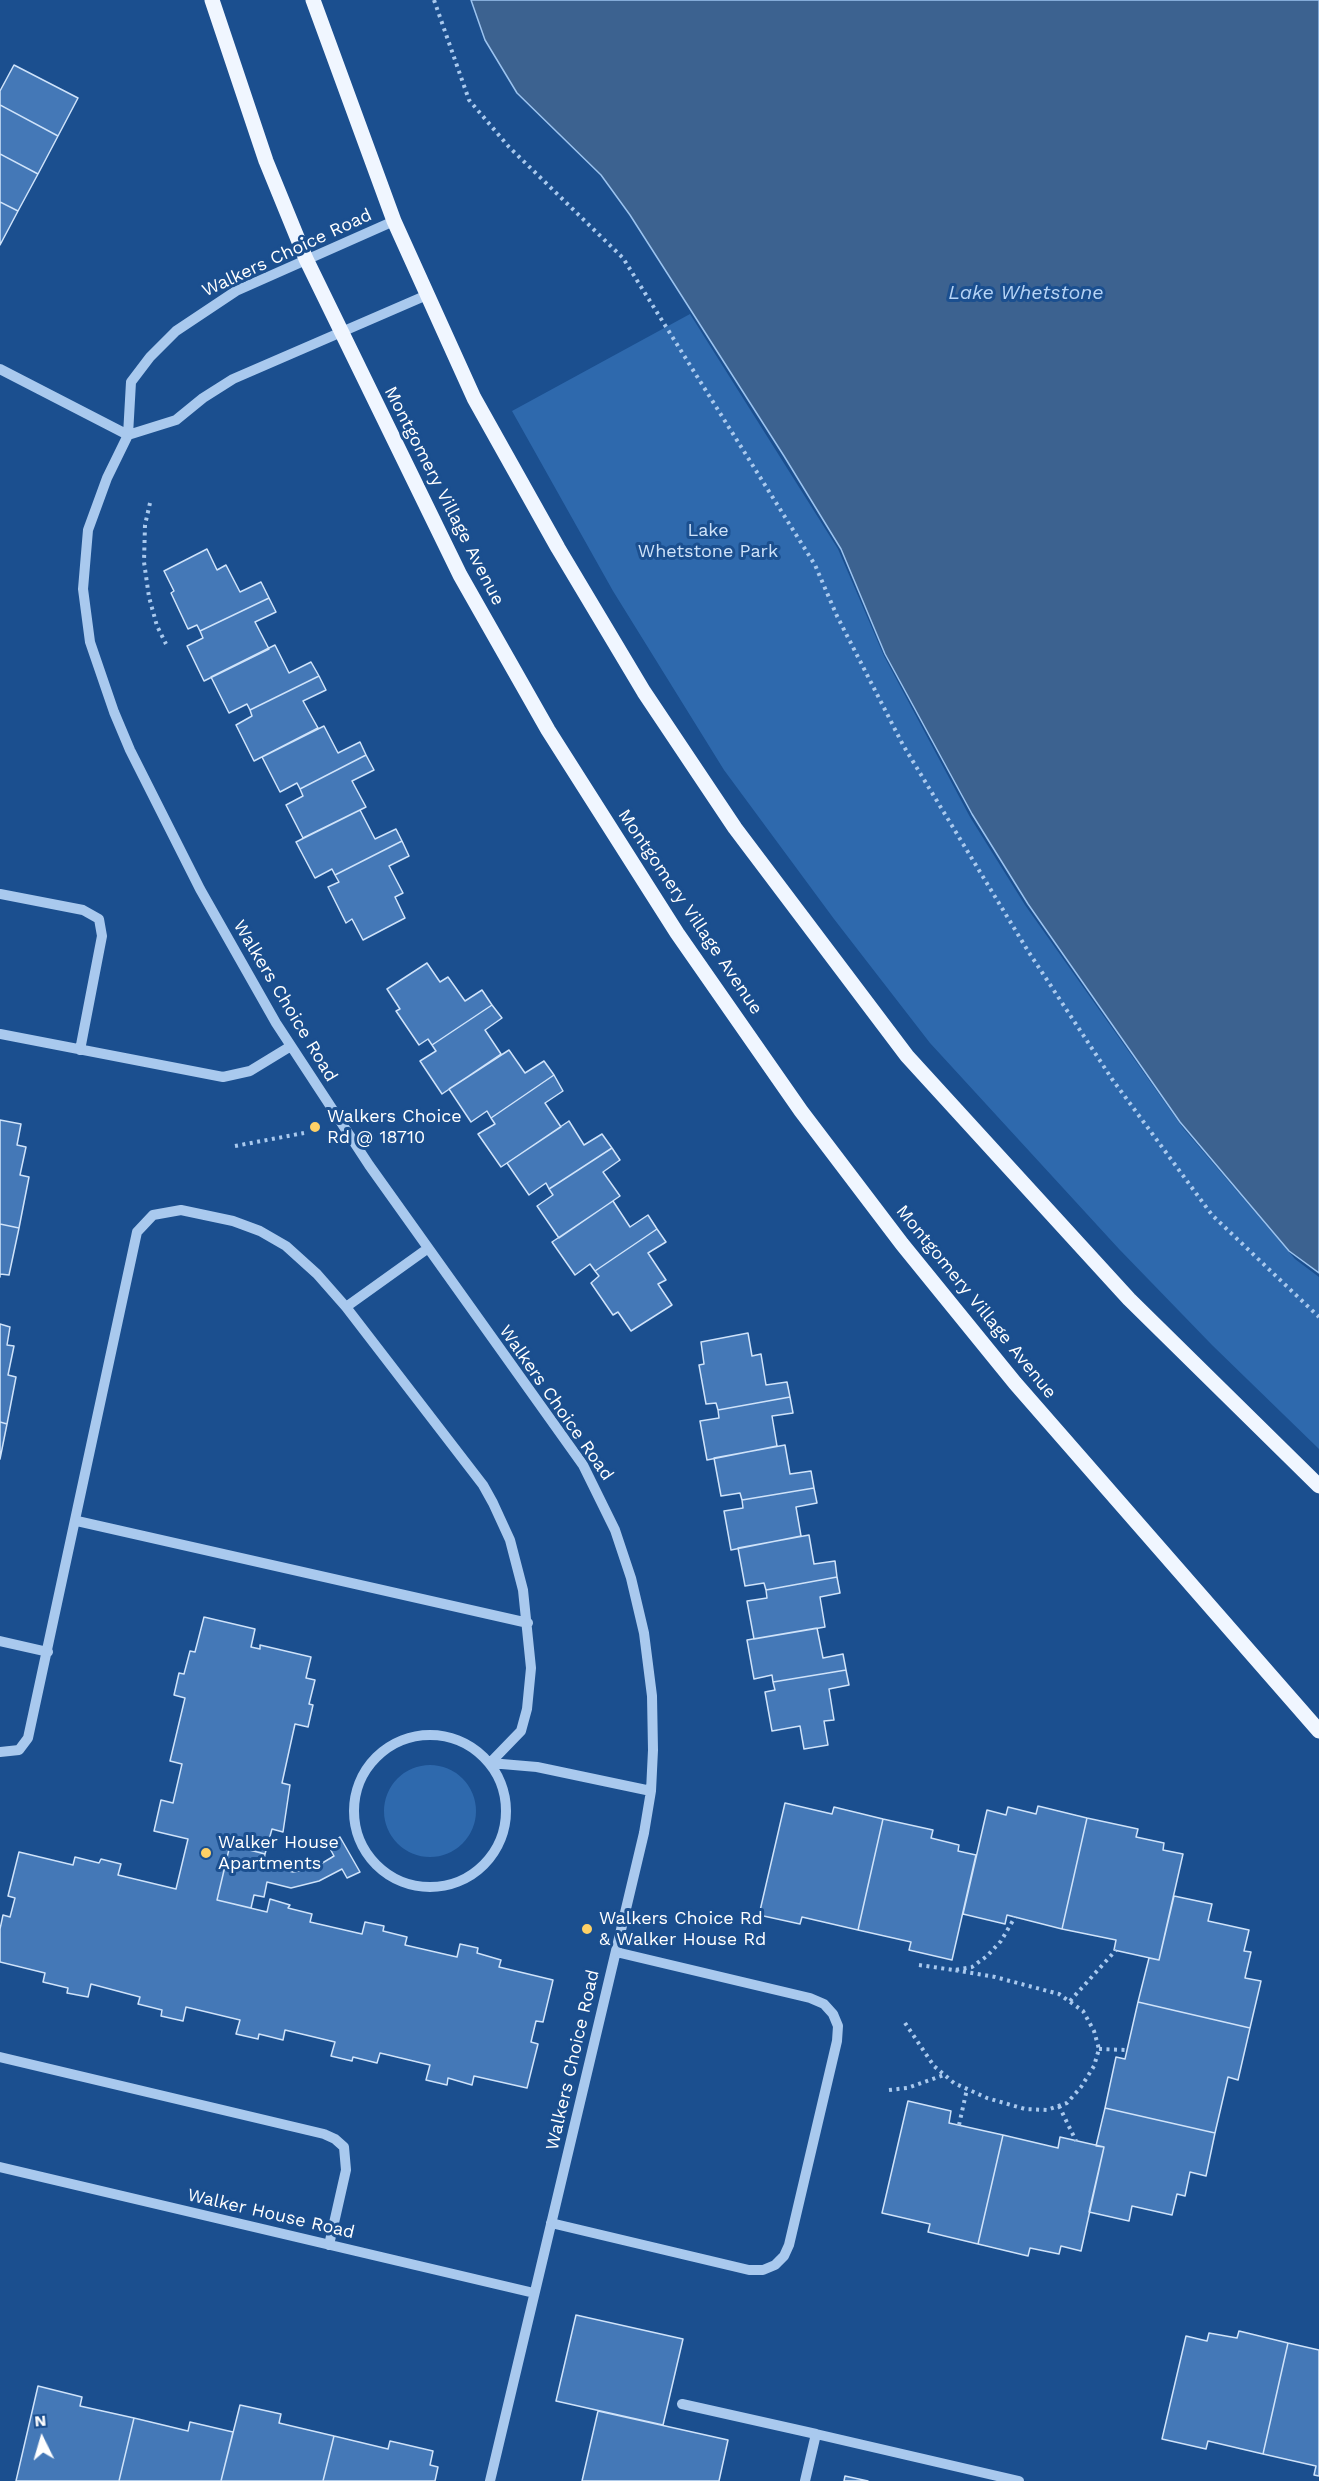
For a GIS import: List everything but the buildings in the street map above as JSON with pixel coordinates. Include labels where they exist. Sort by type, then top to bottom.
[{"type":"main road","name":"Montgomery Village Avenue","points":[[212,0],[266,161],[306,259],[460,575],[548,730],[677,933],[795,1102],[903,1244],[1016,1383],[1319,1731]]},
{"type":"main road","points":[[313,0],[394,221],[474,398],[558,548],[644,692],[735,828],[907,1056],[1130,1299],[1319,1486]]},
{"type":"street","name":"Walkers Choice Road","points":[[394,221],[236,291],[176,331],[131,382],[128,435],[107,478],[88,530],[83,589],[90,642],[114,712],[135,760],[200,889],[291,1046],[428,1249],[583,1465],[615,1530],[631,1578],[644,1633],[651,1696],[651,1791],[644,1833],[490,2481]]},
{"type":"street","points":[[0,369],[128,435],[176,420],[203,398],[233,379],[427,295]]},
{"type":"street","points":[[0,894],[84,910],[99,919],[102,936],[80,1050]]},
{"type":"street","points":[[0,1034],[223,1077],[250,1071],[291,1046]]},
{"type":"street","points":[[0,1752],[19,1750],[28,1738],[135,1239],[147,1220],[160,1212],[181,1210],[233,1221],[260,1231],[286,1246],[302,1260],[346,1307],[493,1503],[516,1559],[528,1623],[530,1686],[525,1721],[514,1740],[490,1763]]},
{"type":"street","points":[[346,1307],[428,1249]]},
{"type":"street","points":[[76,1521],[528,1623]]},
{"type":"street","points":[[0,1641],[48,1652]]},
{"type":"street","points":[[490,1763],[500,1780],[506,1800],[507,1821],[501,1840],[491,1858],[477,1872],[459,1882],[439,1887],[418,1886],[399,1881],[381,1870],[368,1856],[358,1837],[354,1802],[366,1769],[378,1756],[409,1738],[426,1735],[444,1736],[461,1741],[477,1750],[490,1763],[537,1767],[651,1791]]},
{"type":"street","points":[[551,2223],[749,2270],[763,2270],[775,2265],[784,2256],[789,2245],[837,2041],[838,2026],[833,2014],[824,2004],[810,1998],[616,1952]]},
{"type":"street","points":[[0,2057],[324,2134],[335,2139],[344,2147],[346,2170],[328,2245]]},
{"type":"street","name":"Walker House Road","points":[[0,2167],[534,2293]]},
{"type":"street","points":[[682,2404],[1019,2481]]},
{"type":"street","points":[[805,2481],[816,2434]]},
{"type":"path","points":[[434,0],[469,100],[510,147],[623,258],[815,565],[837,616],[903,745],[1028,951],[1112,1079],[1212,1215],[1319,1317]]},
{"type":"path","points":[[150,503],[145,525],[144,562],[149,597],[157,626],[166,644]]},
{"type":"path","points":[[235,1146],[304,1133]]},
{"type":"path","points":[[954,1970],[972,1967],[987,1956],[1001,1941],[1015,1917]]},
{"type":"path","points":[[1070,2001],[1116,1950]]},
{"type":"path","points":[[905,2023],[916,2042],[944,2074],[967,2089],[987,2098],[1025,2109],[1047,2110],[1067,2103],[1082,2087],[1094,2066],[1099,2049],[1094,2031],[1083,2011],[1059,1994],[1030,1985],[919,1965]]},
{"type":"path","points":[[1099,2049],[1127,2050]]},
{"type":"path","points":[[889,2090],[907,2088],[944,2074]]},
{"type":"path","points":[[959,2125],[967,2089]]},
{"type":"path","points":[[1059,2106],[1076,2141]]},
{"type":"green space","name":"Lake Whetstone Park","points":[[690,314],[838,549],[884,656],[970,817],[1025,905],[1183,1128],[1295,1259],[1319,1277],[1319,1449],[1212,1345],[1119,1249],[930,1043],[834,919],[724,770],[613,591],[512,411]]},
{"type":"green space","points":[[430,1765],[448,1769],[463,1778],[472,1793],[476,1811],[472,1829],[463,1844],[448,1853],[430,1857],[412,1853],[397,1844],[388,1829],[384,1811],[388,1793],[397,1778],[412,1769]]},
{"type":"water","name":"Lake Whetstone","points":[[471,0],[1319,0],[1319,1273],[1289,1251],[1180,1122],[1028,904],[972,814],[885,654],[841,549],[784,456],[630,215],[601,175],[517,93],[485,40]]},
{"type":"place","name":"Walkers Choice Rd @ 18710","points":[[315,1127]]},
{"type":"place","name":"Walker House Apartments","points":[[206,1853]]},
{"type":"place","name":"Walkers Choice Rd & Walker House Rd","points":[[587,1929]]}]
